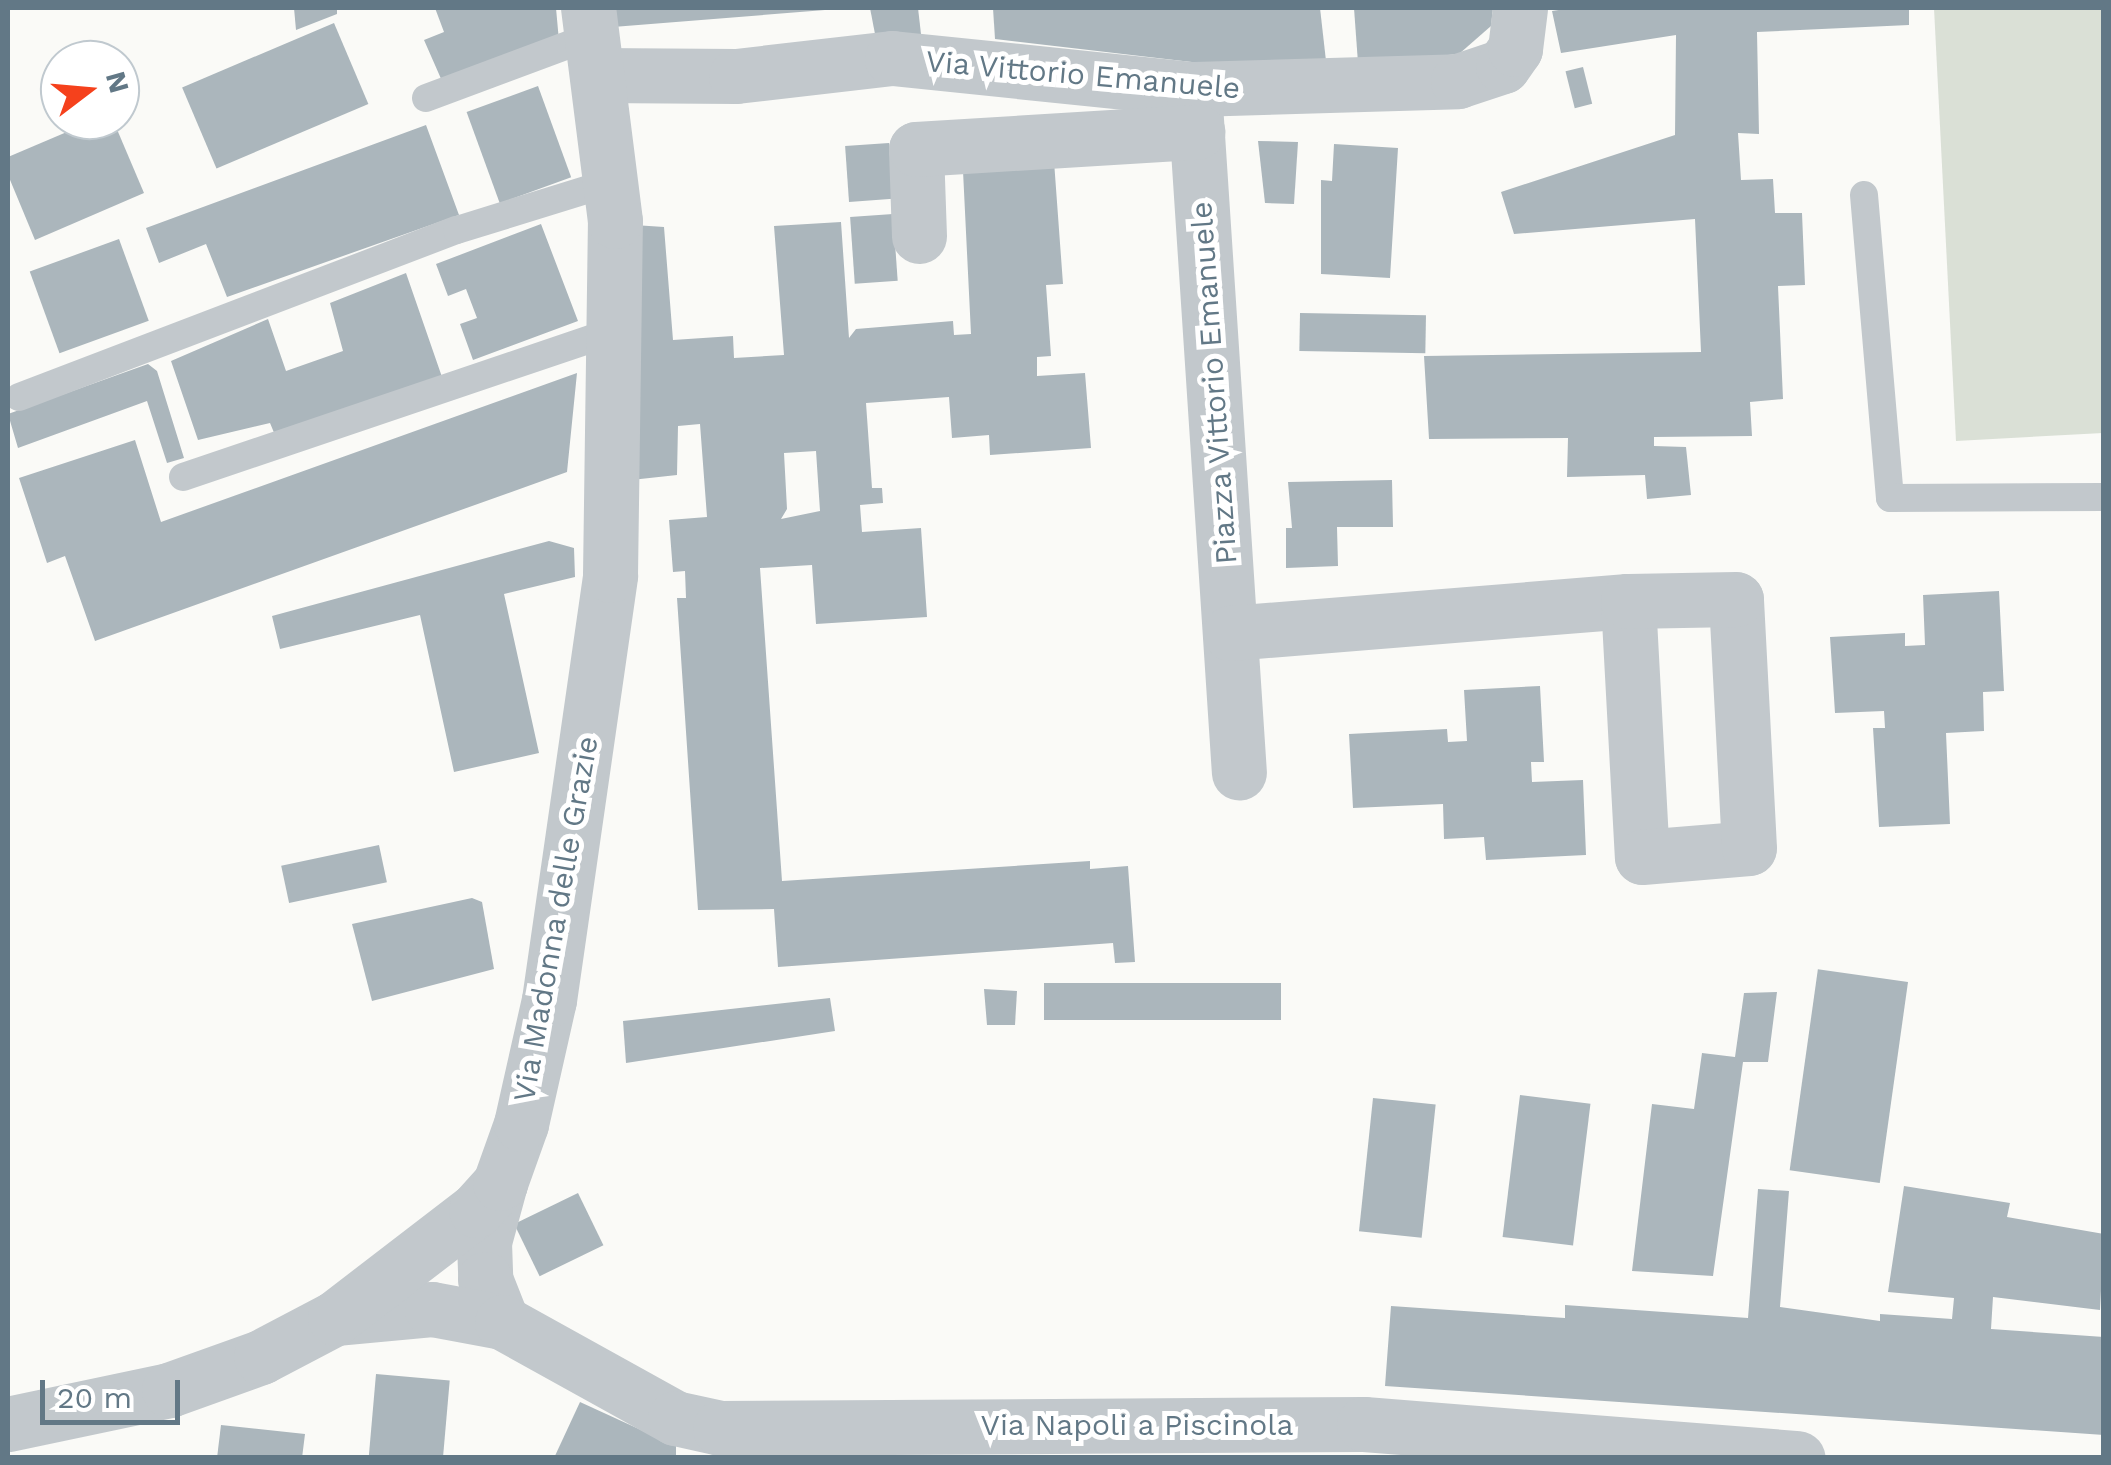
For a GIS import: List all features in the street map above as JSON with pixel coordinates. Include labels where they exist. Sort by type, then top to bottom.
[{"type":"street","name":"Via Vittorio Emanuele","points":[[592,40],[736,76],[892,58],[1196,111],[1483,78],[1515,49],[1520,8]]},
{"type":"street","name":"Via Madonna delle Grazie","points":[[8,1424],[218,1374],[335,1318],[476,1210],[500,1183],[522,1124],[549,1000],[610,576],[614,332],[609,183],[592,40]]},
{"type":"street","points":[[920,236],[916,149],[1196,111]]},
{"type":"street","name":"Piazza Vittorio Emanuele","points":[[1196,111],[1240,773]]},
{"type":"street","points":[[1230,633],[1628,601],[1736,599],[1749,848],[1642,857],[1628,601]]},
{"type":"street","points":[[500,1183],[484,1242],[485,1279],[502,1322]]},
{"type":"street","name":"Via Napoli a Piscinola","points":[[335,1318],[432,1309],[502,1322],[675,1418],[827,1442],[1362,1441],[1798,1458]]},
{"type":"lane","points":[[426,98],[592,40]]},
{"type":"lane","points":[[19,396],[457,230],[609,183]]},
{"type":"lane","points":[[1864,195],[1890,498],[2104,497]]},
{"type":"lane","points":[[182,477],[614,332]]},
{"type":"shaded area","points":[[1934,8],[2103,8],[2103,433],[1956,441]]},
{"type":"building","points":[[294,8],[337,8],[337,14],[296,30]]},
{"type":"building","points":[[435,8],[556,8],[559,41],[442,81],[424,40],[444,32]]},
{"type":"building","points":[[610,8],[825,8],[825,10],[613,27]]},
{"type":"building","points":[[870,8],[918,8],[921,34],[875,34]]},
{"type":"building","points":[[993,8],[1320,8],[1326,61],[1200,63],[995,39]]},
{"type":"building","points":[[1354,8],[1493,8],[1491,26],[1459,54],[1358,63]]},
{"type":"building","points":[[1909,8],[1909,25],[1757,32],[1759,134],[1738,133],[1741,180],[1773,179],[1775,213],[1802,213],[1805,285],[1778,286],[1783,399],[1750,402],[1752,436],[1654,437],[1654,446],[1686,447],[1691,495],[1647,499],[1645,475],[1567,477],[1568,438],[1429,439],[1424,356],[1701,352],[1695,219],[1514,234],[1501,192],[1675,135],[1676,35],[1561,53],[1552,11]]},
{"type":"building","points":[[334,23],[368,104],[217,168],[182,87]]},
{"type":"building","points":[[1583,67],[1592,104],[1575,108],[1566,71]]},
{"type":"building","points":[[538,86],[571,177],[500,203],[467,112]]},
{"type":"building","points":[[426,125],[459,215],[227,297],[206,244],[159,263],[146,228]]},
{"type":"building","points":[[48,140],[121,140],[144,193],[35,240],[8,175],[8,157]]},
{"type":"building","points":[[1258,141],[1298,142],[1294,204],[1265,203]]},
{"type":"building","points":[[889,143],[893,199],[849,202],[845,146]]},
{"type":"building","points":[[1334,144],[1398,148],[1390,278],[1321,274],[1321,180],[1332,181]]},
{"type":"building","points":[[1054,161],[1063,284],[1046,285],[1051,356],[1037,357],[1037,376],[1085,373],[1091,448],[990,455],[989,435],[952,438],[949,397],[866,403],[872,488],[882,488],[883,503],[860,505],[862,532],[921,528],[927,617],[816,624],[812,565],[760,568],[782,881],[1090,861],[1090,869],[1128,866],[1135,962],[1115,963],[1113,943],[778,967],[774,909],[698,910],[677,598],[686,598],[685,571],[673,572],[669,520],[707,517],[700,424],[678,426],[677,475],[622,481],[634,225],[664,227],[673,340],[733,336],[734,358],[784,355],[774,226],[841,222],[849,338],[856,329],[953,321],[954,335],[971,334],[963,171]],"holes":[[[816,451],[820,511],[781,519],[787,509],[784,453]]]},
{"type":"building","points":[[893,214],[898,281],[855,284],[850,217]]},
{"type":"building","points":[[541,224],[578,321],[473,360],[460,324],[477,318],[466,289],[448,296],[436,264]]},
{"type":"building","points":[[119,239],[149,321],[59,353],[30,271]]},
{"type":"building","points":[[406,273],[442,377],[275,435],[270,423],[198,440],[171,361],[268,319],[286,371],[343,351],[330,303]]},
{"type":"building","points":[[1300,313],[1426,315],[1425,353],[1299,351]]},
{"type":"building","points":[[148,364],[157,371],[184,458],[167,463],[147,401],[18,448],[8,414]]},
{"type":"building","points":[[577,373],[567,472],[95,641],[65,556],[47,563],[19,478],[135,440],[161,522]]},
{"type":"building","points":[[1392,480],[1393,527],[1337,527],[1338,566],[1286,568],[1286,528],[1292,528],[1288,482]]},
{"type":"building","points":[[549,541],[574,548],[575,577],[504,594],[539,753],[454,772],[420,615],[280,649],[272,616]]},
{"type":"building","points":[[1999,591],[2004,691],[1983,692],[1984,731],[1946,733],[1950,824],[1879,827],[1873,728],[1885,728],[1884,711],[1835,713],[1830,637],[1905,633],[1905,646],[1925,645],[1923,595]]},
{"type":"building","points":[[1540,686],[1544,762],[1531,762],[1532,782],[1583,780],[1586,855],[1486,860],[1484,837],[1444,839],[1443,804],[1353,808],[1349,734],[1447,729],[1448,742],[1467,741],[1464,690]]},
{"type":"building","points":[[379,845],[387,882],[289,903],[281,866]]},
{"type":"building","points":[[472,898],[482,902],[494,969],[372,1001],[352,924]]},
{"type":"building","points":[[1818,969],[1908,982],[1880,1183],[1790,1170]]},
{"type":"building","points":[[1044,983],[1281,983],[1281,1020],[1044,1020]]},
{"type":"building","points":[[984,989],[1017,991],[1015,1025],[987,1025]]},
{"type":"building","points":[[1777,992],[1768,1062],[1743,1062],[1713,1276],[1632,1271],[1652,1104],[1694,1109],[1702,1053],[1735,1057],[1744,993]]},
{"type":"building","points":[[830,998],[835,1031],[626,1063],[623,1021]]},
{"type":"building","points":[[1520,1095],[1590,1104],[1573,1246],[1503,1237]]},
{"type":"building","points":[[1373,1098],[1436,1105],[1422,1238],[1359,1231]]},
{"type":"building","points":[[1904,1186],[2010,1203],[2007,1217],[2104,1234],[2100,1310],[1993,1297],[1991,1329],[2104,1337],[2104,1435],[1385,1386],[1391,1306],[1565,1318],[1565,1305],[1748,1318],[1758,1189],[1789,1191],[1780,1307],[1880,1321],[1880,1314],[1952,1319],[1954,1298],[1888,1292]]},
{"type":"building","points":[[578,1193],[603,1245],[540,1276],[514,1224]]},
{"type":"building","points":[[376,1374],[450,1380],[443,1458],[369,1458]]},
{"type":"building","points":[[580,1402],[676,1446],[676,1458],[554,1458]]},
{"type":"building","points":[[221,1425],[305,1434],[302,1458],[217,1458]]}]
